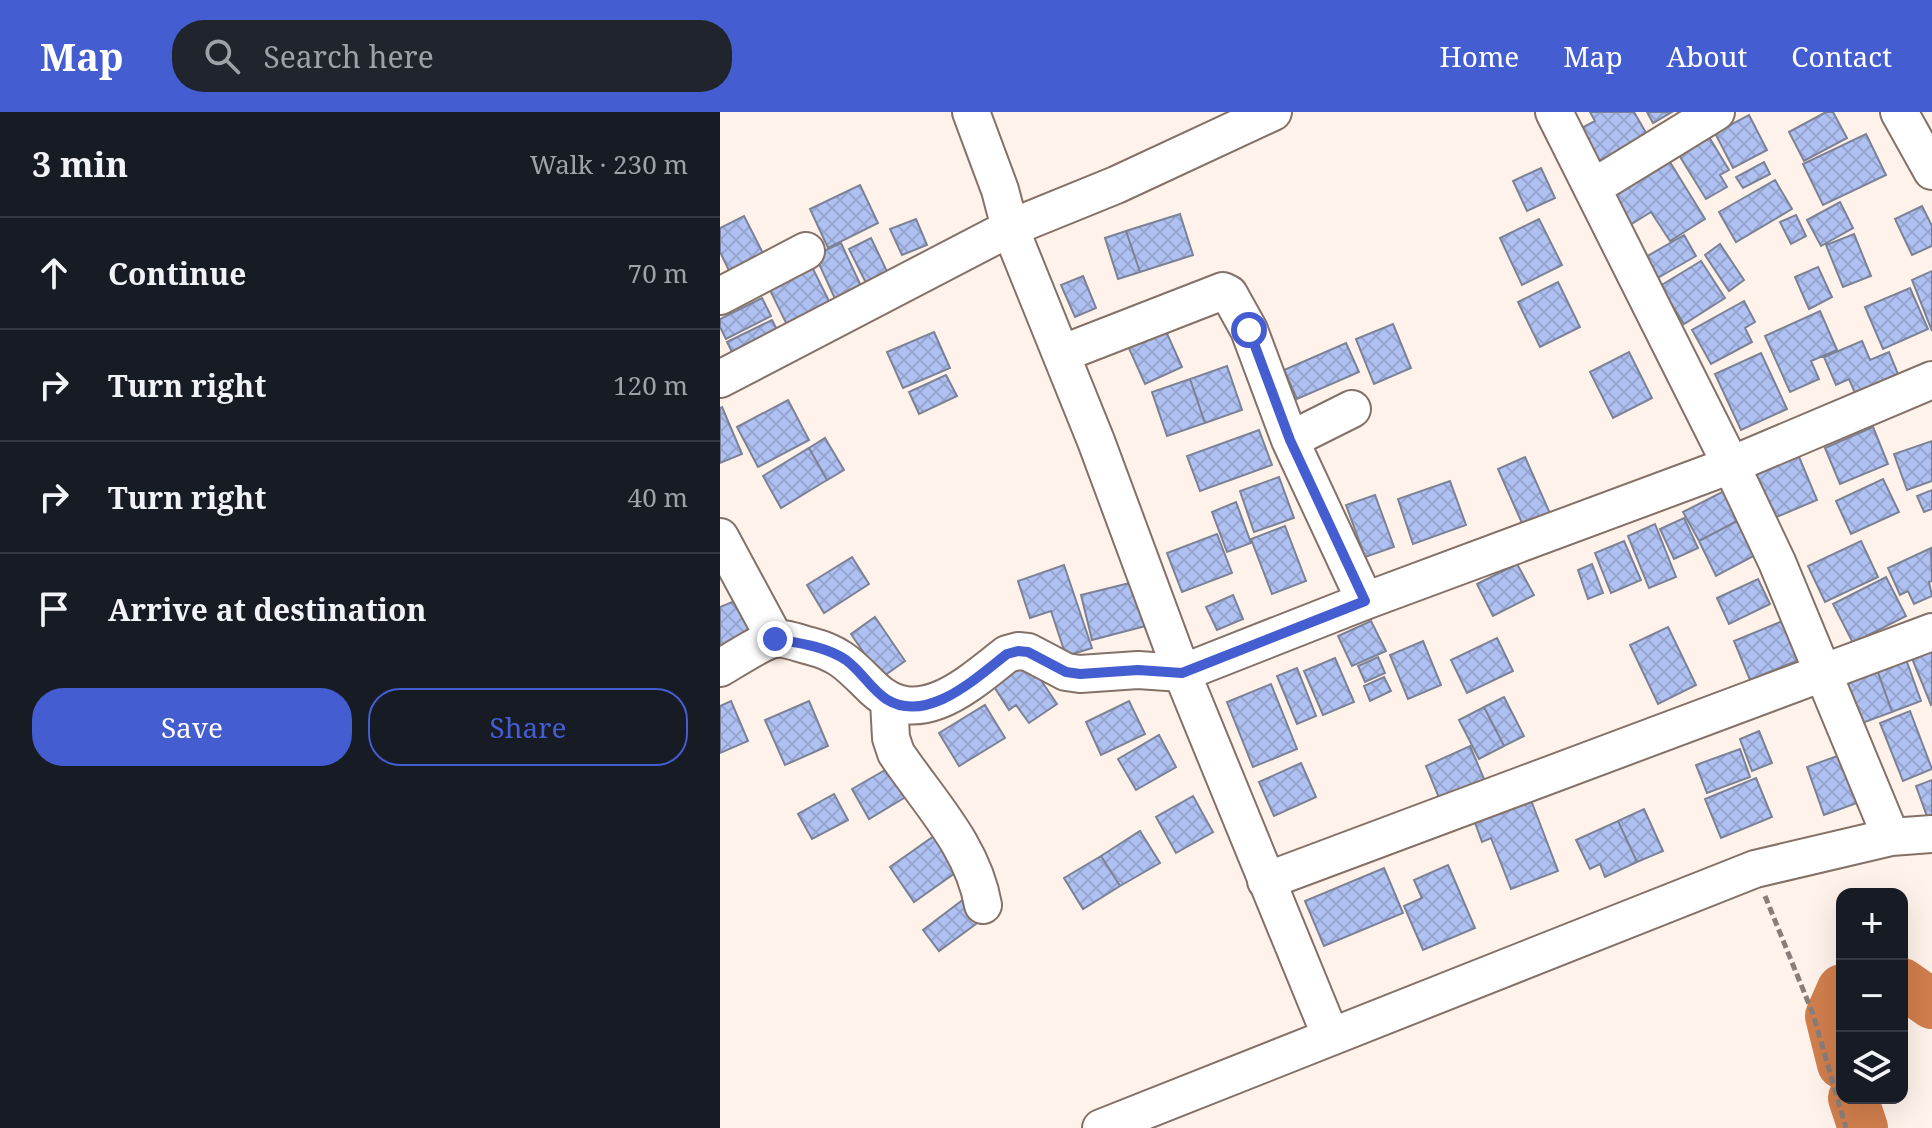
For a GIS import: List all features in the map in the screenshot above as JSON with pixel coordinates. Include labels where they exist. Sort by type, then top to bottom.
[{"type":"street","points":[[971,112],[1000,190],[1010,228],[1096,441],[1182,673],[1331,1037]]},
{"type":"street","points":[[720,379],[1010,228],[1116,185],[1273,112]]},
{"type":"street","points":[[1554,112],[1777,562],[1891,837]]},
{"type":"street","points":[[1592,188],[1716,112]]},
{"type":"street","points":[[1899,112],[1932,171]]},
{"type":"street","points":[[720,296],[806,251]]},
{"type":"street","points":[[1061,354],[1223,291],[1233,299],[1249,330],[1290,440],[1365,601]]},
{"type":"street","points":[[720,668],[775,639],[830,652],[845,660],[889,701],[919,707],[943,699],[1007,654],[1018,651],[1039,656],[1055,667],[1080,674],[1138,670],[1182,673],[1365,601],[1731,465],[1932,380]]},
{"type":"street","points":[[1290,440],[1352,409]]},
{"type":"street","points":[[720,537],[775,639]]},
{"type":"street","points":[[1266,881],[1932,632]]},
{"type":"street","points":[[889,701],[891,738],[896,753],[962,845],[980,888],[983,905]]},
{"type":"street","points":[[1101,1128],[1755,869],[1891,837],[1932,834]]},
{"type":"path","points":[[1755,869],[1813,1014],[1846,1128]]},
{"type":"building","points":[[1590,112],[1634,112],[1649,138],[1601,166],[1580,129],[1595,121]]},
{"type":"building","points":[[1647,112],[1672,112],[1653,123]]},
{"type":"building","points":[[1826,112],[1833,112],[1847,138],[1804,161],[1789,132]]},
{"type":"building","points":[[1749,115],[1767,150],[1733,168],[1715,133]]},
{"type":"building","points":[[1866,134],[1886,175],[1823,205],[1803,164]]},
{"type":"building","points":[[1709,137],[1729,170],[1720,175],[1727,187],[1706,199],[1679,155]]},
{"type":"building","points":[[1665,154],[1705,219],[1670,241],[1651,212],[1625,228],[1603,192]]},
{"type":"building","points":[[1764,162],[1770,174],[1743,188],[1736,177]]},
{"type":"building","points":[[1541,168],[1555,198],[1527,211],[1513,181]]},
{"type":"building","points":[[1775,180],[1792,209],[1736,242],[1719,212]]},
{"type":"building","points":[[860,185],[878,223],[828,248],[810,209]]},
{"type":"building","points":[[1840,202],[1853,228],[1821,246],[1807,220]]},
{"type":"building","points":[[1922,206],[1932,226],[1932,246],[1912,255],[1895,219]]},
{"type":"building","points":[[1180,214],[1193,255],[1140,272],[1126,231]]},
{"type":"building","points":[[1796,215],[1806,236],[1791,244],[1780,222]]},
{"type":"building","points":[[744,216],[767,261],[733,279],[720,252],[720,228]]},
{"type":"building","points":[[916,219],[927,245],[902,255],[890,229]]},
{"type":"building","points":[[1539,219],[1562,265],[1522,285],[1500,238]]},
{"type":"building","points":[[1126,231],[1140,272],[1118,279],[1105,238]]},
{"type":"building","points":[[1854,234],[1871,276],[1843,287],[1826,245]]},
{"type":"building","points":[[1684,235],[1696,256],[1649,283],[1637,262]]},
{"type":"building","points":[[871,238],[893,284],[872,295],[849,249]]},
{"type":"building","points":[[841,243],[867,299],[841,312],[815,255]]},
{"type":"building","points":[[1720,244],[1744,280],[1729,291],[1705,255]]},
{"type":"building","points":[[1701,261],[1725,298],[1684,324],[1660,286]]},
{"type":"building","points":[[810,263],[832,307],[789,329],[767,284]]},
{"type":"building","points":[[1818,267],[1832,297],[1809,309],[1795,277]]},
{"type":"building","points":[[1932,271],[1932,331],[1912,280]]},
{"type":"building","points":[[1083,276],[1096,308],[1075,317],[1061,285]]},
{"type":"building","points":[[1558,282],[1580,327],[1540,347],[1518,302]]},
{"type":"building","points":[[1910,288],[1928,329],[1883,349],[1865,307]]},
{"type":"building","points":[[762,298],[771,316],[726,339],[720,319]]},
{"type":"building","points":[[1744,301],[1755,322],[1745,328],[1752,342],[1711,364],[1692,330]]},
{"type":"building","points":[[1820,311],[1837,350],[1811,361],[1819,379],[1790,392],[1765,336]]},
{"type":"building","points":[[1160,318],[1182,367],[1145,384],[1123,335]]},
{"type":"building","points":[[772,320],[784,343],[739,366],[727,342]]},
{"type":"building","points":[[1393,324],[1411,368],[1374,384],[1356,339]]},
{"type":"building","points":[[934,332],[950,368],[903,388],[887,352]]},
{"type":"building","points":[[1862,341],[1870,360],[1889,352],[1898,374],[1855,393],[1849,379],[1836,385],[1824,357]]},
{"type":"building","points":[[1346,343],[1359,372],[1297,399],[1284,370]]},
{"type":"building","points":[[1629,352],[1652,398],[1613,418],[1590,372]]},
{"type":"building","points":[[1761,353],[1787,409],[1741,430],[1715,374]]},
{"type":"building","points":[[1227,366],[1242,410],[1205,423],[1190,379]]},
{"type":"building","points":[[946,375],[957,396],[919,414],[909,392]]},
{"type":"building","points":[[1190,379],[1205,423],[1167,436],[1152,392]]},
{"type":"building","points":[[788,400],[809,440],[758,467],[737,427]]},
{"type":"building","points":[[720,408],[742,454],[720,463]]},
{"type":"building","points":[[1873,427],[1888,464],[1840,484],[1825,448]]},
{"type":"building","points":[[1259,430],[1272,465],[1200,491],[1187,456]]},
{"type":"building","points":[[825,438],[844,470],[827,480],[809,448]]},
{"type":"building","points":[[1932,441],[1932,481],[1907,490],[1894,454]]},
{"type":"building","points":[[809,448],[827,480],[781,508],[763,476]]},
{"type":"building","points":[[1797,452],[1817,500],[1774,518],[1754,470]]},
{"type":"building","points":[[1525,457],[1552,518],[1525,530],[1498,469]]},
{"type":"building","points":[[1279,477],[1294,518],[1254,532],[1240,491]]},
{"type":"building","points":[[1883,479],[1899,512],[1851,534],[1836,501]]},
{"type":"building","points":[[1450,481],[1466,525],[1413,544],[1398,499]]},
{"type":"building","points":[[1726,490],[1741,519],[1699,541],[1683,512]]},
{"type":"building","points":[[1932,490],[1932,509],[1924,512],[1917,496]]},
{"type":"building","points":[[1375,495],[1394,547],[1365,557],[1346,505]]},
{"type":"building","points":[[1236,502],[1251,543],[1227,552],[1212,512]]},
{"type":"building","points":[[1684,518],[1698,548],[1674,559],[1660,529]]},
{"type":"building","points":[[1741,519],[1759,553],[1716,576],[1699,541]]},
{"type":"building","points":[[1655,524],[1676,577],[1649,588],[1628,536]]},
{"type":"building","points":[[1285,526],[1306,581],[1272,594],[1251,539]]},
{"type":"building","points":[[1217,534],[1232,573],[1182,592],[1167,553]]},
{"type":"building","points":[[1624,541],[1641,580],[1611,593],[1595,553]]},
{"type":"building","points":[[1861,541],[1878,577],[1825,602],[1808,566]]},
{"type":"building","points":[[1931,548],[1932,581],[1929,582],[1932,596],[1914,604],[1908,591],[1900,595],[1888,568]]},
{"type":"building","points":[[852,557],[869,584],[824,613],[807,585]]},
{"type":"building","points":[[1517,564],[1534,595],[1493,616],[1477,584]]},
{"type":"building","points":[[1592,564],[1603,593],[1588,599],[1578,570]]},
{"type":"building","points":[[1064,565],[1092,648],[1066,656],[1051,611],[1030,618],[1018,581]]},
{"type":"building","points":[[1886,577],[1906,616],[1853,643],[1833,604]]},
{"type":"building","points":[[1146,579],[1157,623],[1092,640],[1081,595]]},
{"type":"building","points":[[1758,579],[1770,604],[1729,624],[1717,598]]},
{"type":"building","points":[[1233,595],[1243,619],[1217,630],[1206,607]]},
{"type":"building","points":[[742,598],[756,632],[720,646],[720,607]]},
{"type":"building","points":[[875,617],[905,661],[881,678],[851,634]]},
{"type":"building","points":[[1785,620],[1801,659],[1750,680],[1734,641]]},
{"type":"building","points":[[1371,621],[1386,651],[1352,666],[1338,636]]},
{"type":"building","points":[[1668,627],[1696,685],[1658,704],[1630,645]]},
{"type":"building","points":[[1497,638],[1513,671],[1467,693],[1451,660]]},
{"type":"building","points":[[1423,641],[1441,685],[1408,699],[1390,655]]},
{"type":"building","points":[[1932,642],[1932,704],[1931,705],[1909,651]]},
{"type":"building","points":[[1903,651],[1921,701],[1892,712],[1874,661]]},
{"type":"building","points":[[1378,657],[1385,673],[1365,682],[1358,666]]},
{"type":"building","points":[[1026,658],[1057,704],[1029,723],[1016,705],[1009,710],[991,682]]},
{"type":"building","points":[[1335,658],[1354,702],[1323,715],[1304,671]]},
{"type":"building","points":[[1874,661],[1892,712],[1854,726],[1835,676]]},
{"type":"building","points":[[1297,668],[1316,716],[1297,724],[1277,676]]},
{"type":"building","points":[[1384,677],[1391,691],[1370,701],[1364,686]]},
{"type":"building","points":[[1271,684],[1297,749],[1253,767],[1227,702]]},
{"type":"building","points":[[1504,697],[1524,736],[1504,746],[1484,707]]},
{"type":"building","points":[[731,701],[748,741],[720,753],[720,706]]},
{"type":"building","points":[[809,701],[828,746],[785,765],[765,720]]},
{"type":"building","points":[[1129,701],[1145,734],[1101,755],[1086,722]]},
{"type":"building","points":[[985,705],[1005,738],[959,766],[939,733]]},
{"type":"building","points":[[1484,707],[1504,746],[1479,759],[1459,720]]},
{"type":"building","points":[[1910,711],[1932,769],[1903,781],[1880,723]]},
{"type":"building","points":[[1759,731],[1772,763],[1752,771],[1740,739]]},
{"type":"building","points":[[1159,735],[1176,767],[1136,790],[1118,759]]},
{"type":"building","points":[[1470,746],[1487,786],[1442,805],[1426,766]]},
{"type":"building","points":[[1740,749],[1750,777],[1707,793],[1696,765]]},
{"type":"building","points":[[1851,751],[1868,799],[1824,815],[1807,767]]},
{"type":"building","points":[[1301,763],[1316,797],[1274,816],[1259,782]]},
{"type":"building","points":[[892,766],[909,795],[869,819],[852,789]]},
{"type":"building","points":[[1756,778],[1772,817],[1721,838],[1705,799]]},
{"type":"building","points":[[1932,780],[1932,818],[1928,819],[1916,786]]},
{"type":"building","points":[[834,794],[848,820],[812,839],[798,814]]},
{"type":"building","points":[[1529,795],[1558,871],[1511,889],[1491,838],[1482,842],[1473,817]]},
{"type":"building","points":[[1193,796],[1213,832],[1176,853],[1156,817]]},
{"type":"building","points":[[1644,809],[1663,851],[1637,862],[1618,821]]},
{"type":"building","points":[[1618,821],[1637,862],[1605,877],[1600,864],[1590,869],[1576,840]]},
{"type":"building","points":[[1140,831],[1160,863],[1120,886],[1101,856]]},
{"type":"building","points":[[934,836],[958,871],[914,902],[890,867]]},
{"type":"building","points":[[1101,856],[1120,886],[1083,909],[1064,878]]},
{"type":"building","points":[[1448,865],[1475,928],[1423,950],[1404,906],[1422,898],[1414,880]]},
{"type":"building","points":[[1384,868],[1403,913],[1324,946],[1305,901]]},
{"type":"building","points":[[964,899],[980,921],[939,951],[923,930]]},
{"type":"waterway","points":[[1908,987],[1932,1004]]},
{"type":"waterway","points":[[1836,1002],[1830,1016],[1836,1040]]},
{"type":"waterway","points":[[1855,1104],[1863,1128]]},
{"type":"route","points":[[775,639],[830,652],[861,673],[889,701],[919,707],[943,699],[1007,654],[1018,651],[1039,656],[1066,672],[1080,674],[1138,670],[1182,673],[1365,601],[1290,440],[1249,330]]}]
